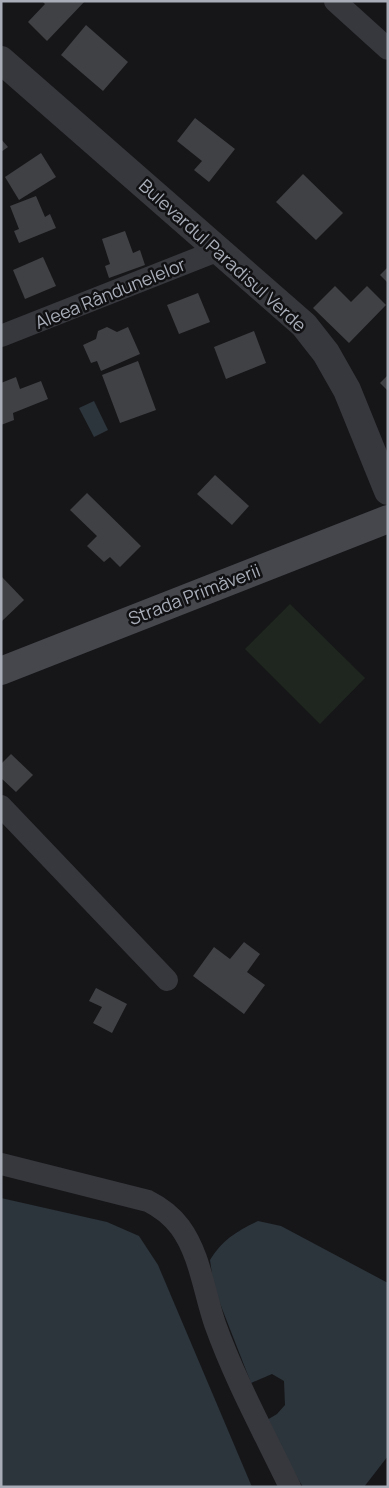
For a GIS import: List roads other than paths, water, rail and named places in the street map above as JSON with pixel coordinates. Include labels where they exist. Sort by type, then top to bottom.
[{"type":"main road","name":"Strada Primăverii","points":[[1,671],[388,519]]},
{"type":"street","points":[[335,1],[388,49]]},
{"type":"street","name":"Bulevardul Paradisul Verde","points":[[1,60],[304,325],[326,353],[347,390],[388,491]]},
{"type":"street","name":"Aleea Rândunelelor","points":[[1,336],[219,250]]},
{"type":"street","points":[[1,806],[167,980]]},
{"type":"street","points":[[1,1164],[148,1200],[162,1208],[180,1227],[194,1254],[215,1323],[237,1378],[290,1487]]}]
